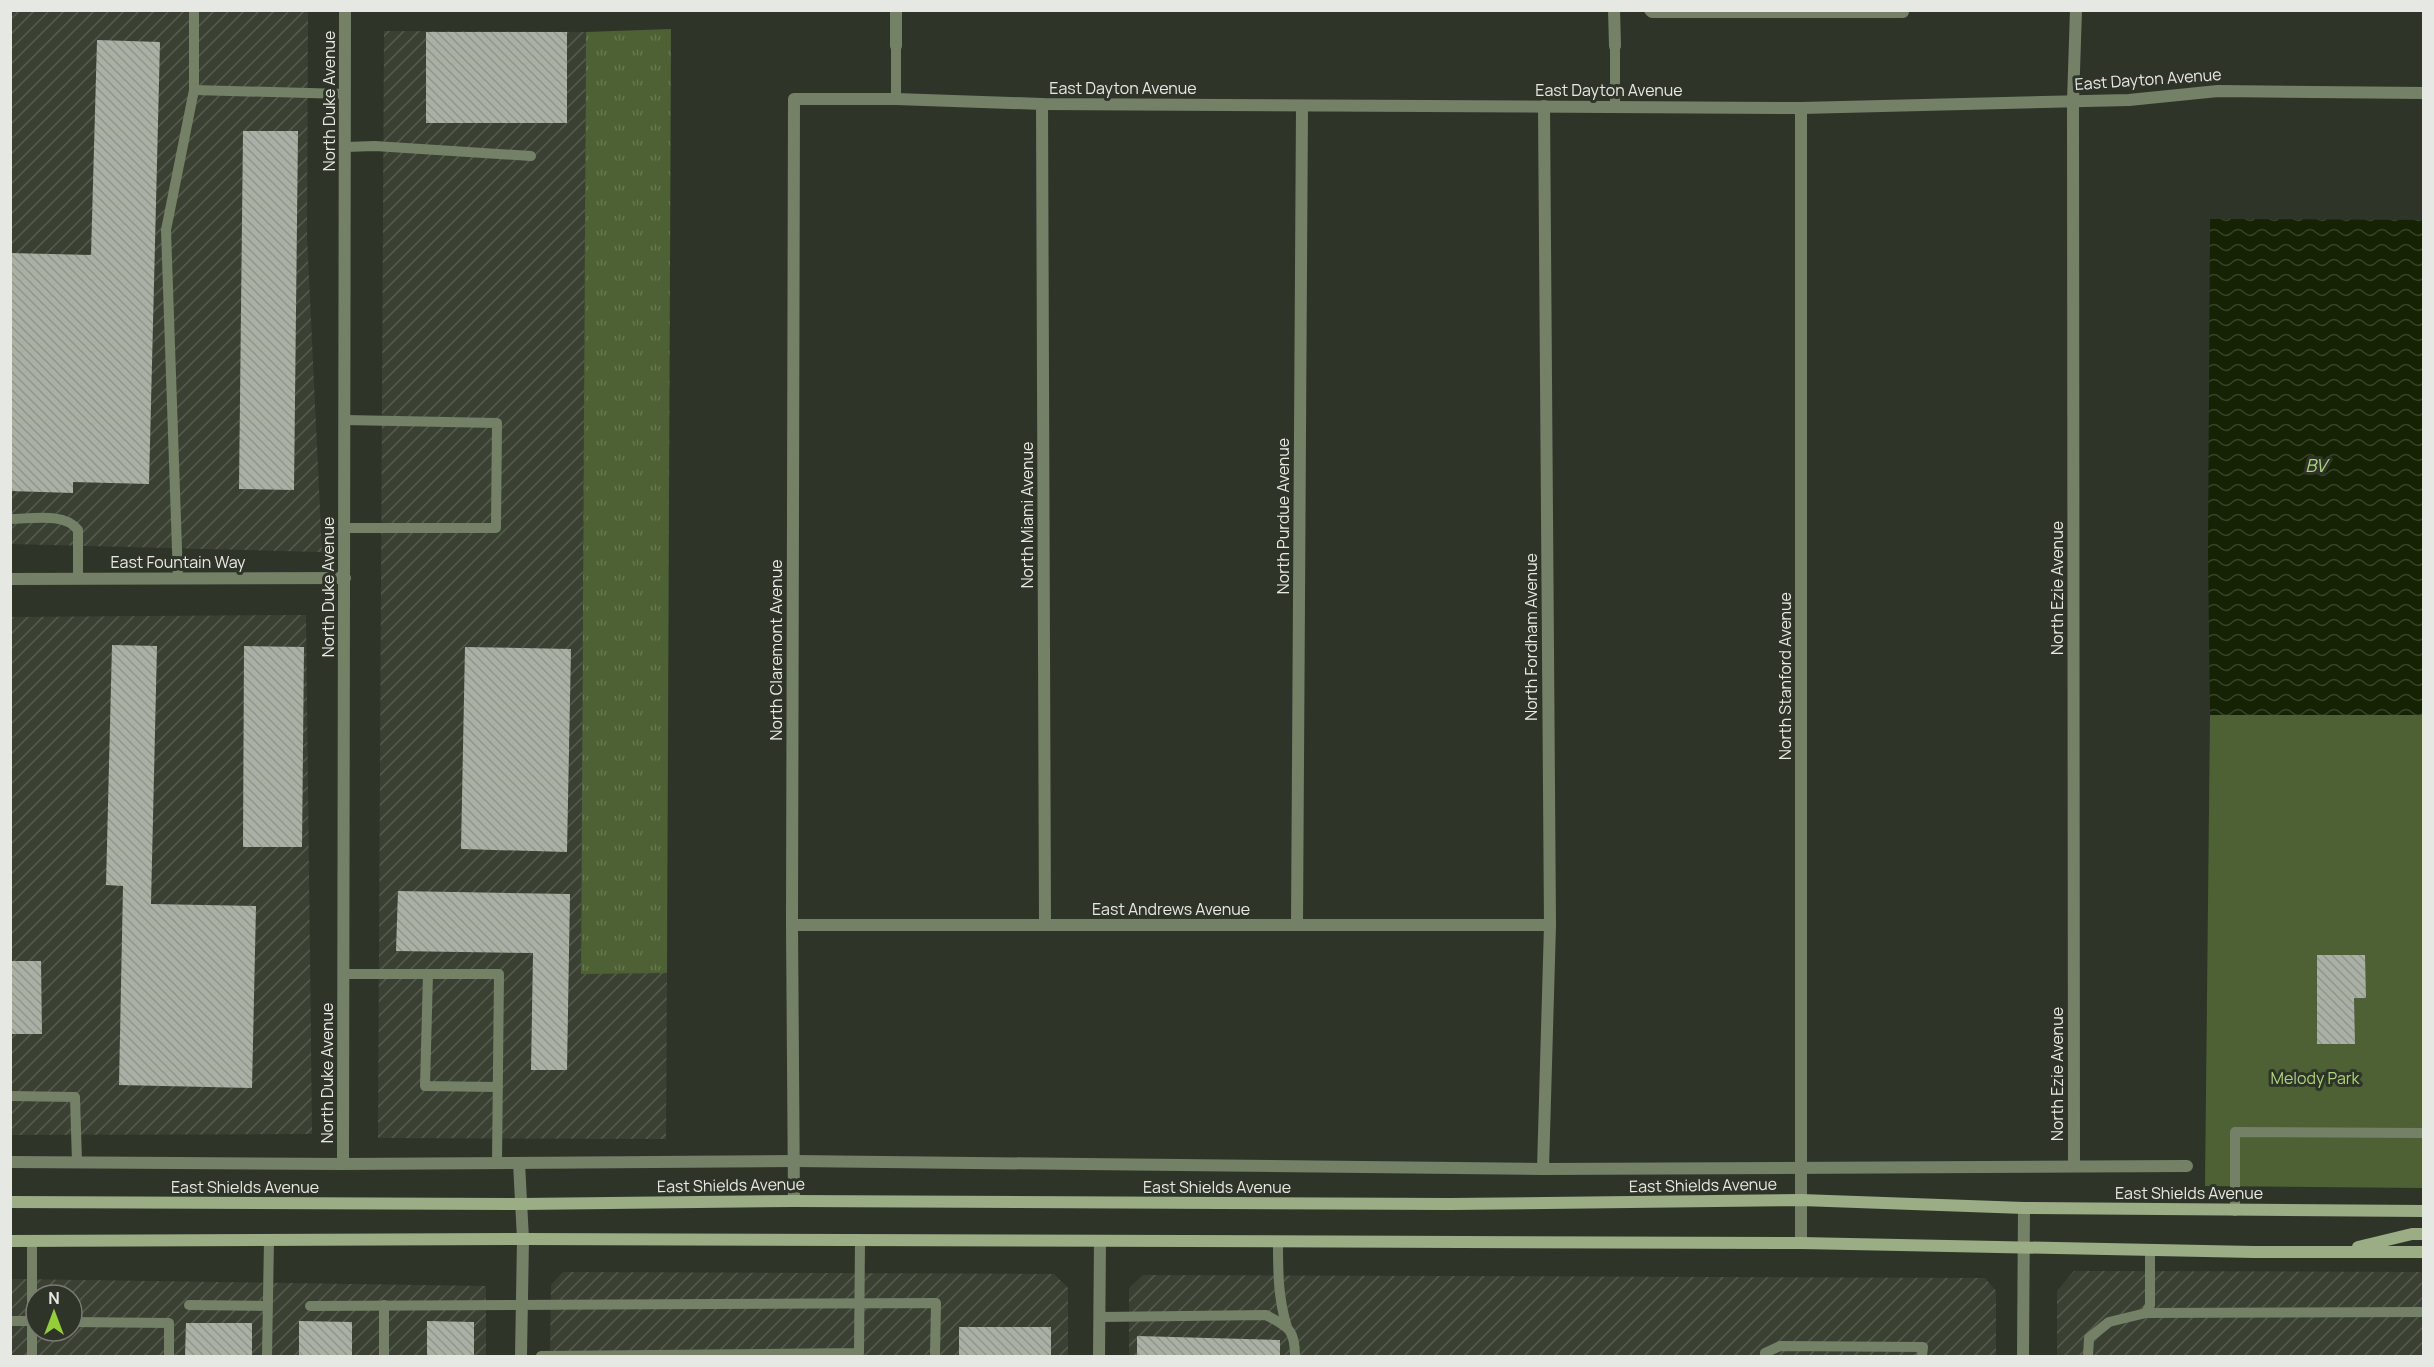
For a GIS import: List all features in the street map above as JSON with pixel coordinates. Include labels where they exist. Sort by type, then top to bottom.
[{"type":"main road","name":"East Shields Avenue","points":[[10,1202],[521,1204],[794,1201],[1450,1204],[1801,1200],[2024,1208],[2424,1211]]},
{"type":"main road","points":[[2336,1252],[2412,1234],[2424,1234]]},
{"type":"main road","points":[[10,1241],[523,1239],[1801,1243],[2150,1250],[2424,1252]]},
{"type":"street","name":"North Duke Avenue","points":[[343,1164],[345,10]]},
{"type":"street","points":[[896,10],[896,46]]},
{"type":"street","points":[[1614,10],[1615,46]]},
{"type":"street","points":[[1650,10],[1652,12],[1903,12]]},
{"type":"street","name":"North Ezie Avenue","points":[[2074,1166],[2073,100],[2076,10]]},
{"type":"street","name":"East Dayton Avenue","points":[[794,99],[896,99],[1042,104],[1801,108],[2129,100],[2218,91],[2424,93]]},
{"type":"street","name":"North Claremont Avenue","points":[[794,99],[792,926],[794,1201]]},
{"type":"street","name":"North Miami Avenue","points":[[1042,104],[1045,926]]},
{"type":"street","name":"North Purdue Avenue","points":[[1297,926],[1302,106]]},
{"type":"street","name":"North Fordham Avenue","points":[[1543,1169],[1550,926],[1544,106]]},
{"type":"street","name":"North Stanford Avenue","points":[[1801,108],[1801,1243]]},
{"type":"street","name":"East Fountain Way","points":[[10,579],[345,578]]},
{"type":"street","name":"East Andrews Avenue","points":[[792,926],[1550,926]]},
{"type":"street","name":"East Shields Avenue","points":[[10,1162],[343,1164],[794,1161],[1543,1169],[2187,1166]]},
{"type":"street","points":[[519,1163],[523,1239],[521,1356]]},
{"type":"street","points":[[2023,1356],[2024,1208]]},
{"type":"street","points":[[1099,1356],[1100,1241]]},
{"type":"lane","points":[[177,578],[166,230],[194,90],[194,10]]},
{"type":"lane","points":[[896,46],[896,99]]},
{"type":"lane","points":[[1615,46],[1616,106]]},
{"type":"lane","points":[[194,90],[345,94]]},
{"type":"lane","points":[[345,147],[375,146],[531,156]]},
{"type":"lane","points":[[345,420],[497,423],[496,528],[345,528]]},
{"type":"lane","points":[[10,519],[65,519],[73,524],[78,530],[78,579]]},
{"type":"lane","points":[[344,974],[499,974],[498,1163]]},
{"type":"lane","points":[[428,974],[425,1086],[498,1087]]},
{"type":"lane","points":[[10,1096],[75,1097],[77,1162]]},
{"type":"lane","points":[[2235,1210],[2235,1132],[2424,1133]]},
{"type":"lane","points":[[32,1240],[33,1283]]},
{"type":"lane","points":[[267,1356],[269,1240]]},
{"type":"lane","points":[[542,1356],[859,1353],[860,1241]]},
{"type":"lane","points":[[1278,1242],[1278,1290],[1287,1327]]},
{"type":"lane","points":[[2146,1313],[2150,1305],[2150,1250]]},
{"type":"lane","points":[[310,1306],[936,1303],[935,1354]]},
{"type":"lane","points":[[189,1305],[267,1306]]},
{"type":"lane","points":[[384,1305],[384,1356]]},
{"type":"lane","points":[[2088,1356],[2089,1338],[2109,1322],[2146,1313],[2424,1312]]},
{"type":"lane","points":[[1100,1317],[1266,1314],[1287,1327],[1295,1338],[1295,1356]]},
{"type":"lane","points":[[84,1322],[169,1323],[169,1356]]},
{"type":"lane","points":[[1764,1356],[1764,1353],[1780,1346],[1923,1347],[1923,1356]]},
{"type":"shaded area","points":[[11,11],[308,11],[307,236],[322,552],[11,544]]},
{"type":"shaded area","points":[[384,31],[586,32],[581,973],[667,973],[666,1139],[378,1138]]},
{"type":"shaded area","points":[[306,615],[312,1134],[11,1135],[10,617]]},
{"type":"shaded area","points":[[2074,1271],[2423,1272],[2423,1356],[2057,1356],[2057,1291]]},
{"type":"shaded area","points":[[563,1272],[1054,1274],[1068,1288],[1068,1356],[550,1356],[551,1285]]},
{"type":"shaded area","points":[[1143,1275],[1985,1278],[1996,1291],[1996,1356],[1129,1356],[1129,1288]]},
{"type":"shaded area","points":[[11,1279],[486,1286],[486,1356],[11,1356]]},
{"type":"green space","points":[[671,29],[667,973],[581,974],[586,32]]},
{"type":"green space","name":"Melody Park","points":[[2210,715],[2423,715],[2423,1188],[2205,1186]]},
{"type":"water","name":"BV","points":[[2210,219],[2423,220],[2423,715],[2210,715],[2208,555]]},
{"type":"building","points":[[426,32],[567,32],[567,123],[426,123]]},
{"type":"building","points":[[97,40],[160,42],[149,484],[73,482],[73,493],[10,491],[10,253],[91,255]]},
{"type":"building","points":[[243,131],[298,131],[294,490],[239,489]]},
{"type":"building","points":[[112,645],[157,646],[151,904],[256,906],[252,1088],[119,1085],[123,886],[106,885]]},
{"type":"building","points":[[244,646],[304,647],[302,847],[243,847]]},
{"type":"building","points":[[465,647],[571,649],[567,852],[461,849]]},
{"type":"building","points":[[398,891],[570,894],[567,1070],[531,1070],[533,953],[396,951]]},
{"type":"building","points":[[2317,955],[2365,955],[2366,998],[2354,998],[2355,1044],[2317,1044]]},
{"type":"building","points":[[10,961],[41,961],[42,1034],[10,1034]]},
{"type":"building","points":[[299,1321],[352,1322],[352,1356],[299,1356]]},
{"type":"building","points":[[427,1321],[474,1322],[474,1356],[427,1356]]},
{"type":"building","points":[[186,1323],[252,1323],[252,1356],[185,1356]]},
{"type":"building","points":[[959,1327],[1051,1327],[1051,1356],[959,1356]]},
{"type":"building","points":[[1137,1336],[1280,1340],[1280,1356],[1137,1356]]}]
